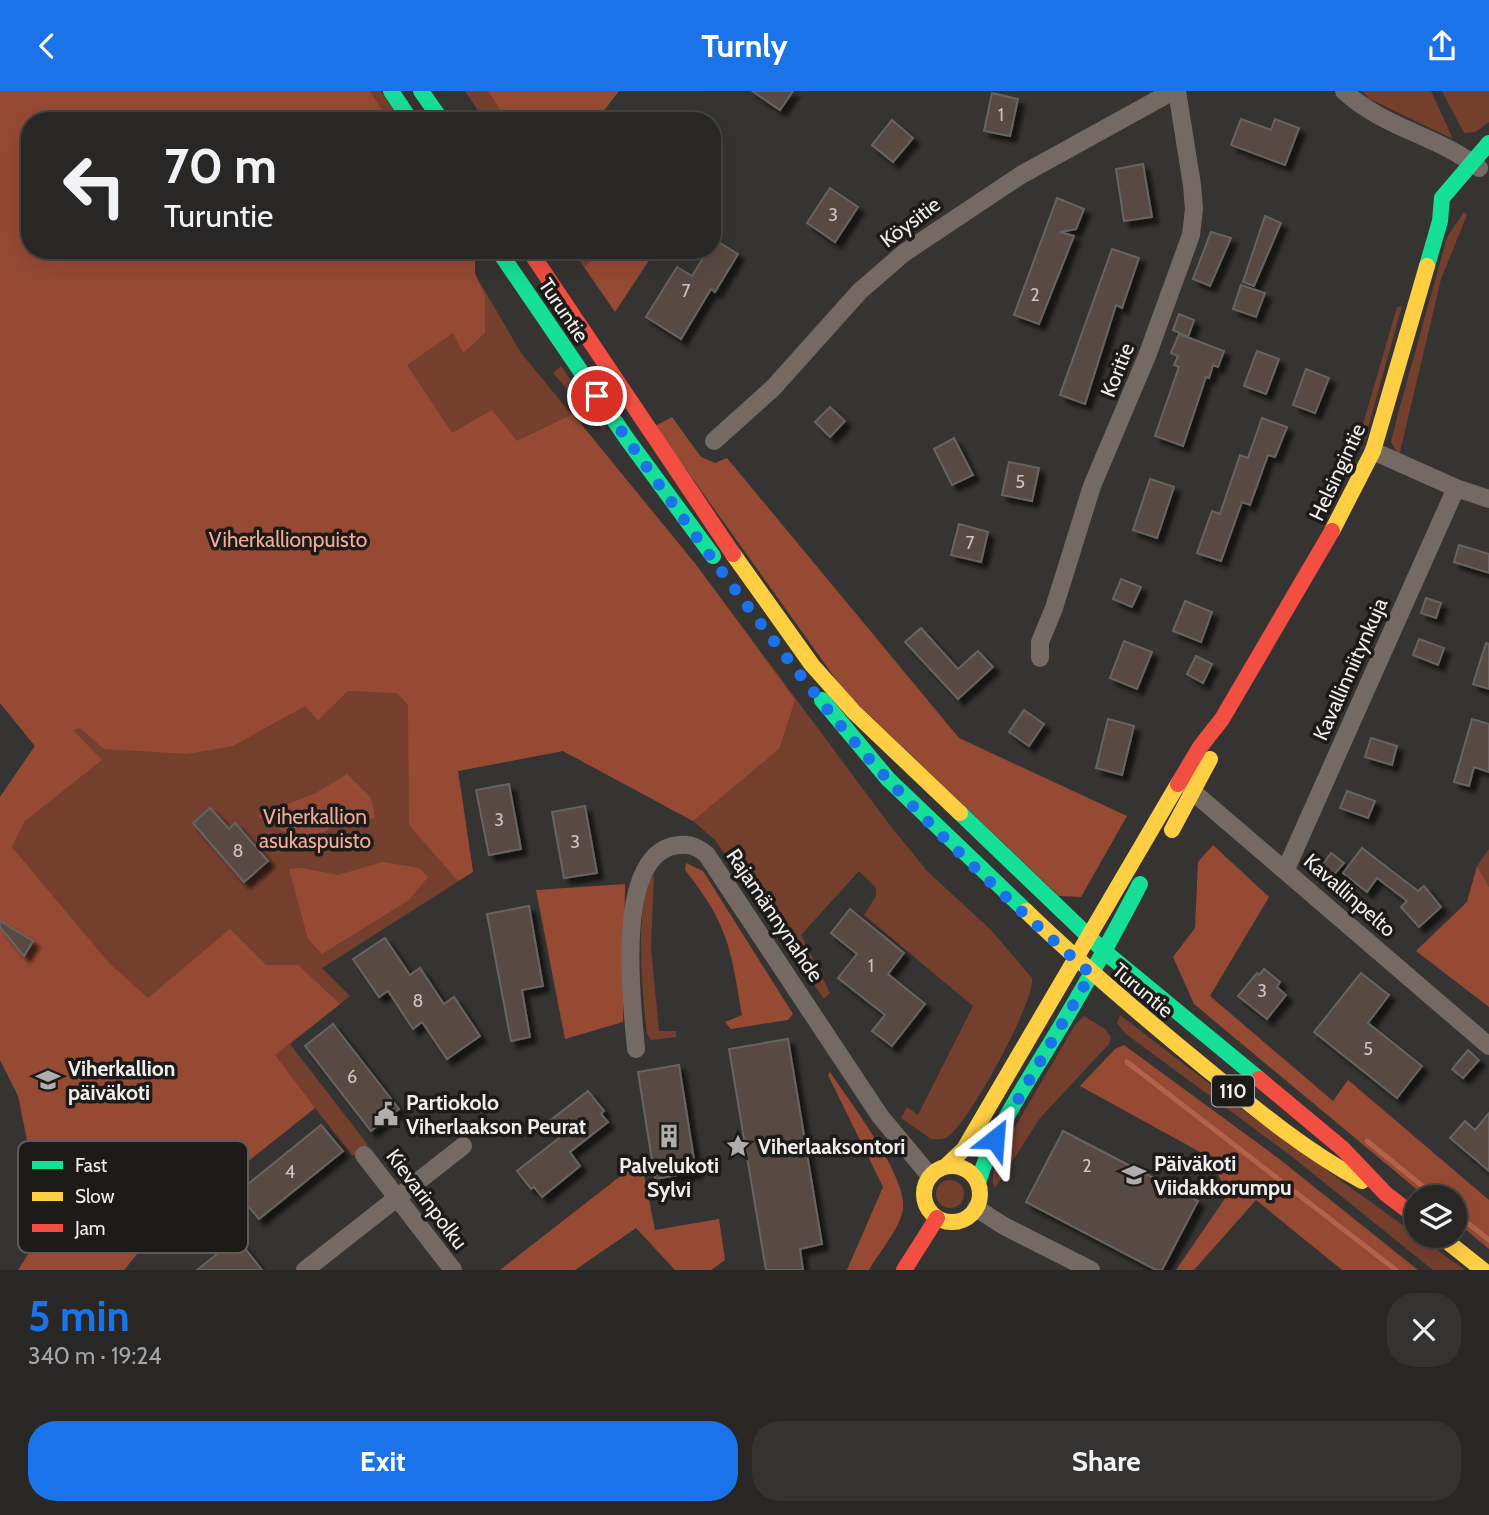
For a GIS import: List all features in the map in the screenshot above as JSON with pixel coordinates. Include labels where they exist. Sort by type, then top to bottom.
[{"type":"main road","points":[[391,91],[405,112]]},
{"type":"main road","points":[[421,91],[436,112]]},
{"type":"main road","name":"Helsingintie","points":[[946,1166],[964,1149],[1179,781],[1200,747],[1222,719],[1348,504],[1373,451],[1440,221],[1457,206],[1489,143]]},
{"type":"main road","name":"Turuntie","points":[[504,259],[627,439],[725,573]]},
{"type":"main road","name":"Turuntie","points":[[535,259],[692,495],[812,665],[854,712],[1087,936],[1343,1149],[1386,1194],[1404,1208]]},
{"type":"main road","name":"Turuntie","points":[[742,596],[846,732],[888,779],[1074,959],[1236,1093],[1330,1164],[1386,1194]]},
{"type":"main road","name":"Helsingintie","points":[[1161,849],[1212,755],[1222,719]]},
{"type":"main road","points":[[978,1183],[964,1168],[946,1166],[930,1176],[924,1197],[929,1210],[937,1218],[959,1221],[976,1208],[980,1194],[978,1183],[984,1162],[1007,1116],[1105,952],[1121,917],[1147,872]]},
{"type":"main road","points":[[904,1270],[937,1218]]},
{"type":"main road","points":[[1455,1248],[1483,1270]]},
{"type":"street","name":"Köysitie","points":[[714,442],[773,388],[860,291],[904,253],[1021,175],[1175,91]]},
{"type":"street","name":"Koritie","points":[[1040,658],[1040,642],[1059,595],[1092,486],[1147,356],[1191,235],[1194,209],[1192,185],[1175,91]]},
{"type":"street","points":[[1344,91],[1375,113],[1480,165]]},
{"type":"street","points":[[1373,451],[1456,488],[1489,499]]},
{"type":"street","name":"Kavallinniitynkuja","points":[[1286,869],[1456,488]]},
{"type":"street","name":"Kavallinpelto","points":[[1179,781],[1286,869],[1489,1045]]},
{"type":"street","name":"Rajamännynahde","points":[[636,1049],[632,999],[634,903],[638,881],[643,870],[666,848],[688,844],[708,855],[880,1117],[930,1176]]},
{"type":"street","points":[[305,1270],[463,1146]]},
{"type":"street","name":"Kievarinpolku","points":[[364,1155],[453,1270]]},
{"type":"street","points":[[976,1208],[1004,1226],[1091,1270]]},
{"type":"green space","name":"Viherkallionpuisto","points":[[0,91],[381,91],[395,112],[21,112],[21,259],[475,259],[475,274],[521,353],[697,566],[927,871],[991,930],[1032,978],[1030,991],[1012,1035],[969,1111],[947,1137],[931,1139],[901,1118],[907,1107],[918,1115],[973,1006],[864,915],[876,896],[876,888],[859,871],[801,935],[830,993],[824,999],[715,840],[693,821],[563,751],[458,771],[473,872],[322,968],[350,996],[290,1044],[368,1145],[353,1156],[315,1108],[248,1161],[248,1141],[82,1141],[12,928],[0,797],[35,746],[0,703]]},
{"type":"green space","name":"Viherkallionpuisto","points":[[0,91],[370,91],[383,112],[21,112],[21,259],[475,259],[475,274],[485,296],[485,333],[463,353],[453,333],[407,365],[452,433],[492,410],[517,441],[573,414],[697,566],[795,700],[779,749],[693,821],[563,751],[458,771],[473,872],[458,881],[409,825],[408,705],[397,693],[348,691],[318,720],[305,706],[233,746],[187,754],[104,749],[80,728],[73,730],[102,760],[24,822],[12,847],[109,963],[148,998],[230,929],[266,965],[298,965],[340,1004],[275,1055],[315,1108],[248,1161],[248,1141],[27,1141],[18,1096],[0,1060],[0,797],[35,746],[0,703]]},
{"type":"green space","points":[[465,91],[488,91],[501,112],[479,112]]},
{"type":"green space","points":[[488,91],[619,91],[603,112],[501,112]]},
{"type":"green space","points":[[1362,91],[1431,91],[1453,139],[1370,99]]},
{"type":"green space","points":[[1442,91],[1489,91],[1489,122],[1475,132],[1464,133]]},
{"type":"green space","points":[[1464,212],[1467,215],[1441,279],[1399,456],[1391,442],[1398,414],[1447,237]]},
{"type":"green space","points":[[578,259],[592,259],[584,267]]},
{"type":"green space","points":[[592,259],[650,259],[615,312],[584,267]]},
{"type":"green space","points":[[1402,306],[1364,442],[1359,438],[1397,307]]},
{"type":"green space","points":[[561,366],[607,434],[553,373]]},
{"type":"green space","points":[[672,417],[701,457],[715,463],[727,458],[959,738],[1127,816],[1081,897],[1059,896],[845,692],[655,426]]},
{"type":"green space","name":"Viherkallion asukaspuisto","points":[[347,774],[371,798],[375,818],[336,825],[316,836],[286,833],[257,816],[316,793]]},
{"type":"green space","points":[[1213,845],[1269,897],[1210,996],[1333,1101],[1348,1080],[1489,1200],[1489,1249],[1467,1231],[1467,1185],[1412,1185],[1194,1004],[1173,957],[1195,928],[1198,862]]},
{"type":"green space","points":[[1489,849],[1489,887],[1477,866]]},
{"type":"green space","points":[[383,862],[419,868],[428,877],[409,900],[322,954],[308,939],[289,869],[302,868],[338,875]]},
{"type":"green space","points":[[686,863],[703,871],[793,1014],[788,1020],[731,1029],[725,1022],[742,1015],[730,954],[719,922],[685,870]]},
{"type":"green space","points":[[1477,866],[1489,887],[1489,1007],[1416,951],[1467,902]]},
{"type":"green space","points":[[654,875],[651,947],[659,1031],[676,1031],[676,1037],[651,1040],[647,1033],[643,998],[641,950],[643,904]]},
{"type":"green space","points":[[625,884],[623,1022],[565,1039],[536,890]]},
{"type":"green space","points":[[1120,1015],[1254,1118],[1404,1226],[1404,1247],[1290,1155],[1126,1034],[1117,1023]]},
{"type":"green space","points":[[1084,1016],[1105,1029],[1111,1037],[1109,1044],[1040,1118],[995,1188],[993,1174],[1002,1149],[1075,1025]]},
{"type":"green space","points":[[1124,1045],[1278,1158],[1418,1270],[1342,1270],[1256,1200],[1194,1270],[1176,1270],[1228,1194],[1209,1157],[1080,1086],[1115,1049]]},
{"type":"green space","points":[[830,1072],[876,1139],[902,1195],[903,1209],[898,1224],[869,1270],[847,1270],[883,1187],[828,1075]]},
{"type":"green space","points":[[641,1160],[655,1230],[719,1219],[725,1260],[711,1270],[675,1270],[636,1228],[575,1270],[500,1270]]},
{"type":"green space","points":[[950,1180],[960,1184],[964,1194],[960,1204],[950,1208],[940,1204],[936,1194],[940,1184]]},
{"type":"green space","points":[[1406,1248],[1434,1248],[1465,1270],[1433,1270]]},
{"type":"green space","name":"Viherkallionpuisto","points":[[29,1253],[138,1253],[124,1270],[18,1270]]},
{"type":"green space","name":"Viherkallionpuisto","points":[[118,1253],[138,1253],[124,1270]]},
{"type":"building","points":[[752,91],[793,91],[780,110]]},
{"type":"building","points":[[992,93],[1018,99],[1010,136],[984,131]]},
{"type":"building","points":[[1241,119],[1271,130],[1275,119],[1299,128],[1285,165],[1231,145]]},
{"type":"building","points":[[892,120],[913,138],[893,162],[872,145]]},
{"type":"building","points":[[1143,164],[1152,217],[1124,221],[1116,169]]},
{"type":"building","points":[[830,188],[858,207],[835,242],[807,223]]},
{"type":"building","points":[[1057,198],[1084,209],[1076,229],[1060,232],[1074,236],[1039,324],[1014,315]]},
{"type":"building","points":[[1265,216],[1281,223],[1254,286],[1243,282]]},
{"type":"building","points":[[1211,232],[1231,238],[1210,286],[1193,279]]},
{"type":"building","points":[[721,244],[738,254],[715,292],[711,289],[681,339],[646,317],[677,267],[692,276],[702,259],[721,259]]},
{"type":"building","points":[[1112,249],[1139,258],[1122,308],[1116,305],[1085,404],[1060,395]]},
{"type":"building","points":[[1241,285],[1265,293],[1256,317],[1233,309]]},
{"type":"building","points":[[1179,314],[1194,320],[1188,337],[1173,330]]},
{"type":"building","points":[[1179,334],[1224,351],[1218,367],[1213,365],[1209,378],[1206,377],[1183,446],[1155,436],[1179,367],[1174,365],[1178,356],[1171,353]]},
{"type":"building","points":[[1257,351],[1279,359],[1266,394],[1244,386]]},
{"type":"building","points":[[1306,369],[1329,378],[1315,413],[1293,405]]},
{"type":"building","points":[[830,407],[845,421],[830,437],[815,422]]},
{"type":"building","points":[[1262,418],[1287,427],[1275,457],[1268,455],[1250,505],[1242,502],[1221,561],[1197,553],[1212,511],[1220,514],[1240,455],[1248,458]]},
{"type":"building","points":[[954,438],[973,475],[952,485],[934,449]]},
{"type":"building","points":[[1009,462],[1039,468],[1032,501],[1002,495]]},
{"type":"building","points":[[1150,479],[1174,487],[1157,538],[1133,530]]},
{"type":"building","points":[[959,524],[988,532],[981,562],[951,555]]},
{"type":"building","points":[[1459,545],[1489,554],[1489,573],[1454,562]]},
{"type":"building","points":[[1121,579],[1141,587],[1132,607],[1113,599]]},
{"type":"building","points":[[1426,598],[1441,603],[1436,618],[1421,613]]},
{"type":"building","points":[[1185,601],[1212,612],[1201,642],[1173,631]]},
{"type":"building","points":[[921,628],[958,669],[978,651],[993,667],[958,699],[905,642]]},
{"type":"building","points":[[1419,639],[1444,648],[1438,665],[1413,655]]},
{"type":"building","points":[[1124,641],[1152,652],[1137,689],[1110,678]]},
{"type":"building","points":[[1486,643],[1489,644],[1489,689],[1473,684]]},
{"type":"building","points":[[1196,656],[1212,664],[1203,683],[1187,674]]},
{"type":"building","points":[[1024,710],[1044,724],[1029,746],[1009,732]]},
{"type":"building","points":[[1108,719],[1134,726],[1122,775],[1096,768]]},
{"type":"building","points":[[1472,719],[1489,724],[1489,772],[1474,767],[1469,786],[1454,782]]},
{"type":"building","points":[[1371,738],[1397,746],[1392,765],[1365,757]]},
{"type":"building","points":[[509,784],[521,849],[489,855],[476,790]]},
{"type":"building","points":[[1347,791],[1375,801],[1368,818],[1340,808]]},
{"type":"building","points":[[585,806],[597,873],[564,878],[552,812]]},
{"type":"building","points":[[210,808],[229,829],[235,823],[268,861],[244,882],[193,823]]},
{"type":"building","points":[[1362,848],[1418,891],[1424,886],[1441,907],[1419,927],[1401,907],[1407,901],[1377,878],[1367,892],[1343,873]]},
{"type":"building","points":[[1331,853],[1344,863],[1333,876],[1321,867]]},
{"type":"building","points":[[529,906],[543,986],[522,990],[530,1037],[511,1041],[487,914]]},
{"type":"building","points":[[850,909],[904,953],[888,974],[925,1004],[892,1046],[872,1031],[885,1015],[838,978],[857,954],[831,933]]},
{"type":"building","points":[[0,921],[33,941],[24,956],[0,927]]},
{"type":"building","points":[[385,938],[410,975],[420,968],[444,1004],[454,997],[480,1036],[447,1059],[422,1022],[413,1029],[388,991],[379,997],[353,959]]},
{"type":"building","points":[[1264,969],[1280,982],[1277,987],[1286,995],[1267,1019],[1238,996],[1257,973],[1259,975]]},
{"type":"building","points":[[1361,973],[1389,995],[1368,1023],[1422,1066],[1397,1098],[1314,1032]]},
{"type":"building","points":[[333,1024],[399,1109],[371,1131],[305,1046]]},
{"type":"building","points":[[788,1039],[822,1244],[800,1249],[803,1270],[766,1270],[729,1049]]},
{"type":"building","points":[[1468,1050],[1479,1060],[1463,1078],[1452,1069]]},
{"type":"building","name":"Palvelukoti Sylvi","points":[[679,1065],[696,1172],[655,1179],[638,1072]]},
{"type":"building","points":[[588,1091],[604,1111],[601,1114],[608,1122],[570,1152],[580,1166],[542,1197],[534,1187],[531,1189],[517,1171],[559,1138],[547,1123]]},
{"type":"building","points":[[1489,1113],[1489,1171],[1450,1138],[1465,1121],[1475,1130]]},
{"type":"building","points":[[321,1125],[343,1151],[259,1219],[248,1206],[248,1184]]},
{"type":"building","points":[[1063,1131],[1198,1201],[1162,1270],[1156,1270],[1026,1202]]},
{"type":"building","points":[[248,1252],[262,1270],[197,1270],[218,1253]]},
{"type":"waterway","points":[[1127,1062],[1396,1270]]},
{"type":"waterway","points":[[1367,1141],[1421,1185]]},
{"type":"waterway","points":[[1467,1222],[1489,1240]]},
{"type":"traffic: fast","points":[[391,91],[405,112]]},
{"type":"traffic: fast","points":[[421,91],[436,112]]},
{"type":"traffic: fast","points":[[1427,266],[1440,221],[1442,198],[1489,143]]},
{"type":"traffic: fast","points":[[504,259],[627,439],[713,556]]},
{"type":"traffic: fast","points":[[822,700],[888,779],[1026,911]]},
{"type":"traffic: fast","points":[[960,813],[1105,952],[1259,1079]]},
{"type":"traffic: fast","points":[[978,1183],[1008,1114],[1107,947],[1140,884]]},
{"type":"traffic: slow","points":[[1332,531],[1373,451],[1427,266]]},
{"type":"traffic: slow","points":[[733,554],[812,665],[854,712],[960,813]]},
{"type":"traffic: slow","points":[[1172,830],[1210,759]]},
{"type":"traffic: slow","points":[[946,1166],[964,1149],[1178,784]]},
{"type":"traffic: slow","points":[[1026,911],[1113,990],[1241,1097],[1299,1142],[1362,1181]]},
{"type":"traffic: slow","points":[[952,1166],[963,1168],[972,1174],[978,1183],[980,1194],[978,1205],[972,1214],[963,1220],[952,1222],[941,1220],[932,1214],[926,1205],[924,1194],[926,1183],[932,1174],[941,1168],[952,1166]]},
{"type":"traffic: slow","points":[[1455,1248],[1483,1270]]},
{"type":"traffic: jam","points":[[535,259],[733,554]]},
{"type":"traffic: jam","points":[[1178,784],[1200,747],[1222,719],[1332,531]]},
{"type":"traffic: jam","points":[[1259,1079],[1343,1149],[1386,1194],[1404,1208]]},
{"type":"traffic: jam","points":[[904,1270],[937,1218]]},
{"type":"place","name":"Viherkallion päiväkoti","points":[[48,1080]]},
{"type":"place","name":"Partiokolo Viherlaakson Peurat","points":[[386,1114]]},
{"type":"place","name":"Palvelukoti Sylvi","points":[[669,1136]]},
{"type":"place","name":"Viherlaaksontori","points":[[738,1146]]},
{"type":"place","name":"Päiväkoti Viidakkorumpu","points":[[1134,1175]]},
{"type":"route","points":[[597,396],[675,507],[846,732],[888,779],[1091,974],[995,1139]]}]
